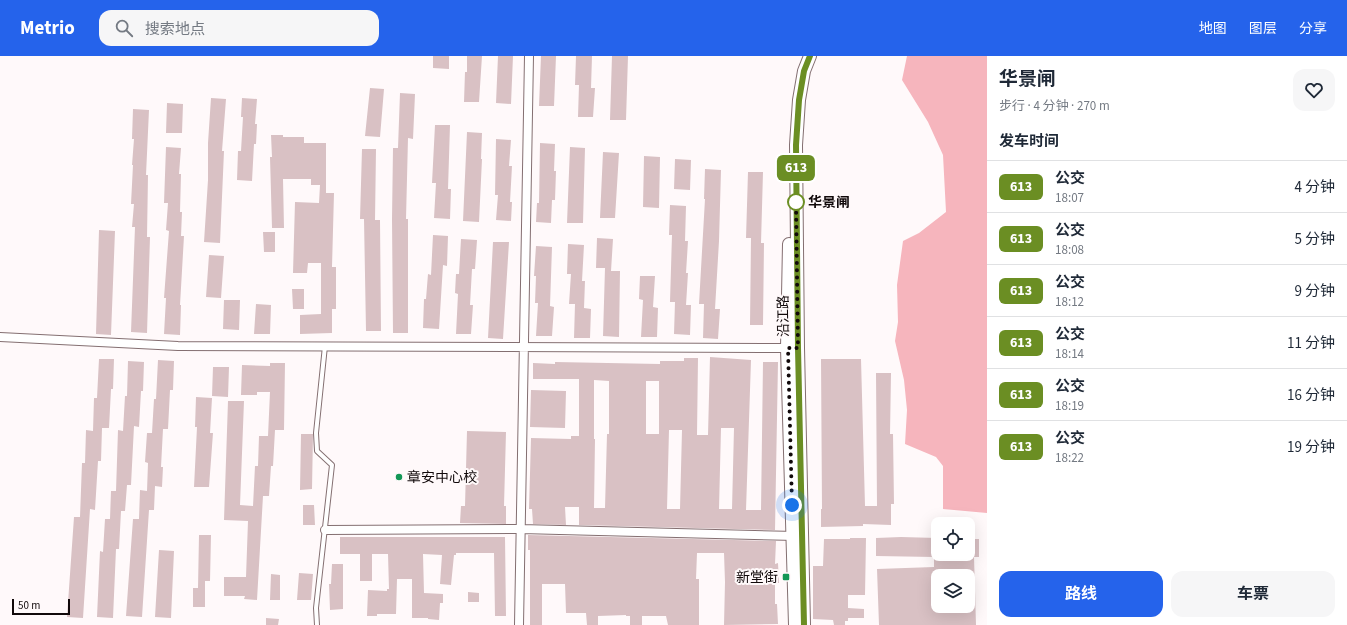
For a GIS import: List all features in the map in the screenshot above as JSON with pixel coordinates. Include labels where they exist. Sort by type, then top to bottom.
[{"type":"main road","name":"沿江路","points":[[804,625],[798,536],[793,348],[796,145],[795,97],[810,56]]},
{"type":"main road","name":"沿江路","points":[[795,625],[798,536]]},
{"type":"street","points":[[519,625],[529,56]]},
{"type":"street","points":[[0,337],[178,346],[793,348]]},
{"type":"street","points":[[325,530],[521,529],[798,536]]},
{"type":"lane","points":[[317,625],[316,608],[332,465],[317,451],[316,433],[325,346]]},
{"type":"shaded area","points":[[907,56],[987,56],[987,513],[943,509],[943,466],[936,457],[905,444],[907,410],[904,380],[895,341],[898,322],[897,285],[903,241],[919,233],[946,212],[943,155],[928,122],[902,80]]},
{"type":"building","points":[[433,56],[449,56],[449,69],[433,68]]},
{"type":"building","points":[[467,56],[482,56],[479,102],[464,102]]},
{"type":"building","points":[[498,56],[513,56],[511,104],[496,103]]},
{"type":"building","points":[[541,56],[556,56],[554,106],[539,106]]},
{"type":"building","points":[[576,56],[592,56],[591,88],[595,88],[593,117],[578,117],[579,85],[575,85]]},
{"type":"building","points":[[612,56],[628,56],[626,120],[610,120]]},
{"type":"building","points":[[370,88],[384,89],[380,137],[365,136]]},
{"type":"building","points":[[400,93],[415,94],[413,139],[408,138],[406,219],[408,219],[408,333],[393,333],[393,148],[398,148]]},
{"type":"building","points":[[211,98],[226,99],[222,151],[224,151],[220,243],[204,242]]},
{"type":"building","points":[[242,98],[257,99],[255,124],[257,124],[256,144],[254,144],[252,181],[237,180],[238,151],[241,151],[243,117],[241,117]]},
{"type":"building","points":[[167,103],[183,104],[182,133],[166,133]]},
{"type":"building","points":[[133,109],[149,110],[146,175],[148,175],[147,237],[150,237],[147,333],[131,332],[135,227],[132,227],[134,204],[131,204],[134,139],[132,139]]},
{"type":"building","points":[[435,125],[450,125],[448,189],[451,189],[450,219],[434,218],[436,183],[432,183]]},
{"type":"building","points":[[467,132],[482,133],[479,222],[463,221]]},
{"type":"building","points":[[271,135],[283,135],[283,137],[304,137],[304,143],[326,143],[326,193],[334,193],[332,267],[336,267],[336,309],[332,309],[332,333],[300,334],[300,315],[321,314],[321,263],[308,263],[307,273],[293,273],[295,202],[319,203],[320,185],[311,185],[311,179],[283,179],[284,228],[272,228],[270,157],[272,157]]},
{"type":"building","points":[[496,139],[511,140],[509,166],[512,166],[510,202],[512,202],[511,221],[496,220],[498,195],[495,195]]},
{"type":"building","points":[[540,143],[555,144],[555,200],[552,200],[551,223],[536,222],[537,203],[539,203]]},
{"type":"building","points":[[166,147],[181,148],[179,174],[181,174],[180,212],[182,212],[181,236],[184,236],[180,305],[180,335],[164,334],[166,298],[164,298],[169,231],[166,230],[168,203],[164,203]]},
{"type":"building","points":[[570,147],[585,148],[583,223],[567,223]]},
{"type":"building","points":[[362,149],[376,149],[375,220],[380,220],[381,331],[366,331],[364,219],[360,219]]},
{"type":"building","points":[[603,152],[619,153],[615,218],[600,218]]},
{"type":"building","points":[[644,156],[660,157],[659,208],[643,207]]},
{"type":"building","points":[[675,159],[691,160],[690,190],[674,189]]},
{"type":"building","points":[[705,169],[721,170],[715,309],[720,309],[718,339],[703,338],[704,304],[699,304],[705,199]]},
{"type":"building","points":[[748,172],[763,172],[761,243],[764,243],[763,325],[750,325],[751,238],[746,238]]},
{"type":"building","points":[[670,205],[686,206],[685,241],[688,241],[686,273],[688,273],[686,305],[691,305],[690,335],[674,334],[675,302],[670,302],[672,235],[669,235]]},
{"type":"building","points":[[99,230],[115,231],[111,335],[96,334]]},
{"type":"building","points":[[263,232],[275,232],[275,252],[264,252]]},
{"type":"building","points":[[433,235],[448,236],[447,266],[443,265],[439,329],[423,328],[424,299],[426,299],[428,274],[431,275]]},
{"type":"building","points":[[597,238],[613,239],[611,271],[620,271],[619,337],[603,336],[605,268],[596,268]]},
{"type":"building","points":[[461,239],[477,240],[475,269],[472,269],[470,305],[473,305],[471,334],[456,334],[458,294],[455,293],[456,274],[459,274]]},
{"type":"building","points":[[493,242],[509,242],[503,339],[488,338]]},
{"type":"building","points":[[568,244],[584,245],[582,281],[585,281],[584,308],[591,309],[590,338],[574,338],[575,304],[569,304],[571,274],[567,274]]},
{"type":"building","points":[[536,246],[552,247],[550,306],[554,307],[552,336],[536,336],[538,303],[535,303],[536,276],[534,276]]},
{"type":"building","points":[[209,255],[224,256],[221,298],[206,297]]},
{"type":"building","points":[[640,276],[655,276],[653,307],[658,308],[657,337],[641,337],[643,300],[639,299]]},
{"type":"building","points":[[292,289],[304,289],[304,309],[293,309]]},
{"type":"building","points":[[224,300],[240,300],[239,330],[223,329]]},
{"type":"building","points":[[256,304],[271,305],[270,334],[254,334]]},
{"type":"building","points":[[710,357],[751,360],[746,510],[761,510],[763,362],[778,362],[775,530],[579,525],[579,507],[565,507],[566,525],[533,524],[532,509],[529,509],[531,438],[571,439],[571,436],[579,436],[579,379],[533,379],[533,363],[660,364],[660,361],[684,361],[684,358],[698,358],[697,435],[708,435]],"holes":[[[594,380],[609,381],[609,434],[607,434],[605,508],[594,508]],[[646,381],[659,381],[659,434],[646,434]],[[721,428],[734,428],[732,509],[719,509]],[[669,430],[682,430],[680,509],[667,509]]]},
{"type":"building","points":[[99,359],[114,359],[109,428],[102,428],[101,461],[98,461],[95,510],[90,509],[83,618],[67,617],[74,517],[80,517],[82,463],[85,463],[86,430],[93,431],[94,398],[97,398]]},
{"type":"building","points":[[821,359],[861,359],[865,506],[877,506],[876,373],[891,373],[890,434],[893,434],[894,504],[891,504],[891,525],[863,524],[863,526],[821,527]]},
{"type":"building","points":[[158,360],[174,361],[173,390],[170,390],[168,429],[163,429],[161,467],[163,467],[162,487],[155,486],[154,510],[149,510],[142,617],[126,616],[133,519],[139,519],[140,490],[147,491],[148,463],[145,462],[147,433],[152,433],[154,399],[156,399]]},
{"type":"building","points":[[128,361],[144,362],[143,391],[141,391],[139,427],[134,426],[131,485],[127,485],[125,511],[121,511],[119,549],[116,549],[113,618],[97,617],[100,551],[103,552],[105,519],[110,519],[111,491],[116,491],[118,430],[123,431],[125,396],[127,396]]},
{"type":"building","points":[[270,363],[285,363],[284,430],[275,430],[273,466],[271,466],[269,496],[263,496],[257,600],[244,599],[245,596],[224,596],[224,577],[246,577],[248,521],[224,520],[228,401],[244,401],[240,505],[253,506],[255,466],[258,466],[259,436],[268,436],[270,392],[257,392],[257,395],[241,395],[242,365],[270,366]]},
{"type":"building","points":[[213,367],[229,367],[228,397],[212,396]]},
{"type":"building","points":[[531,390],[566,391],[565,428],[530,427]]},
{"type":"building","points":[[196,397],[212,398],[210,433],[213,433],[209,487],[194,487],[197,427],[195,427]]},
{"type":"building","points":[[467,431],[506,432],[504,506],[506,506],[506,524],[460,523],[461,506],[465,506]]},
{"type":"building","points":[[301,434],[313,434],[312,489],[300,490]]},
{"type":"building","points":[[303,505],[314,505],[315,525],[303,525]]},
{"type":"building","points":[[199,535],[211,535],[210,581],[205,581],[205,607],[193,607],[193,588],[198,588]]},
{"type":"building","points":[[528,535],[776,541],[775,564],[778,563],[779,583],[775,583],[775,604],[777,604],[778,624],[724,625],[724,553],[697,553],[696,579],[699,579],[699,625],[668,625],[666,616],[642,616],[642,625],[630,625],[630,616],[626,615],[598,616],[598,625],[587,625],[586,613],[566,613],[565,584],[542,584],[542,625],[530,625],[530,550],[528,550]]},
{"type":"building","points":[[340,537],[505,537],[506,616],[495,616],[494,553],[456,553],[456,555],[454,555],[451,585],[440,584],[442,555],[423,554],[424,593],[443,594],[443,603],[440,603],[439,620],[412,618],[412,579],[397,579],[396,614],[377,614],[377,616],[367,616],[368,590],[387,591],[387,589],[389,589],[388,554],[372,554],[372,581],[360,581],[360,554],[340,554]]},
{"type":"building","points":[[866,538],[865,595],[848,595],[848,608],[864,609],[864,618],[848,618],[848,621],[845,621],[845,625],[834,625],[833,620],[813,619],[813,566],[823,566],[824,539]]},
{"type":"building","points":[[876,538],[931,538],[931,557],[876,556]]},
{"type":"building","points":[[975,539],[979,539],[979,557],[975,557]]},
{"type":"building","points":[[159,550],[174,551],[171,618],[155,617]]},
{"type":"building","points":[[934,561],[974,561],[974,569],[931,569],[931,613],[975,613],[975,591],[976,625],[879,625],[877,569],[934,567]]},
{"type":"building","points":[[332,564],[343,564],[343,609],[330,610],[329,584],[331,584]]},
{"type":"building","points":[[299,573],[313,574],[311,600],[297,600]]},
{"type":"building","points":[[271,574],[280,575],[280,600],[270,600]]},
{"type":"building","points":[[468,592],[479,593],[479,602],[468,602]]},
{"type":"building","points":[[266,618],[279,619],[278,625],[266,625]]},
{"type":"bus line","name":"613","points":[[804,625],[798,348],[796,145],[799,100],[804,71],[810,56]]},
{"type":"place","name":"华景闸","points":[[796,202]]},
{"type":"place","name":"章安中心校","points":[[399,477]]},
{"type":"place","name":"新堂街","points":[[786,577]]},
{"type":"route","points":[[792,505],[788,348],[798,348],[796,202]]}]
